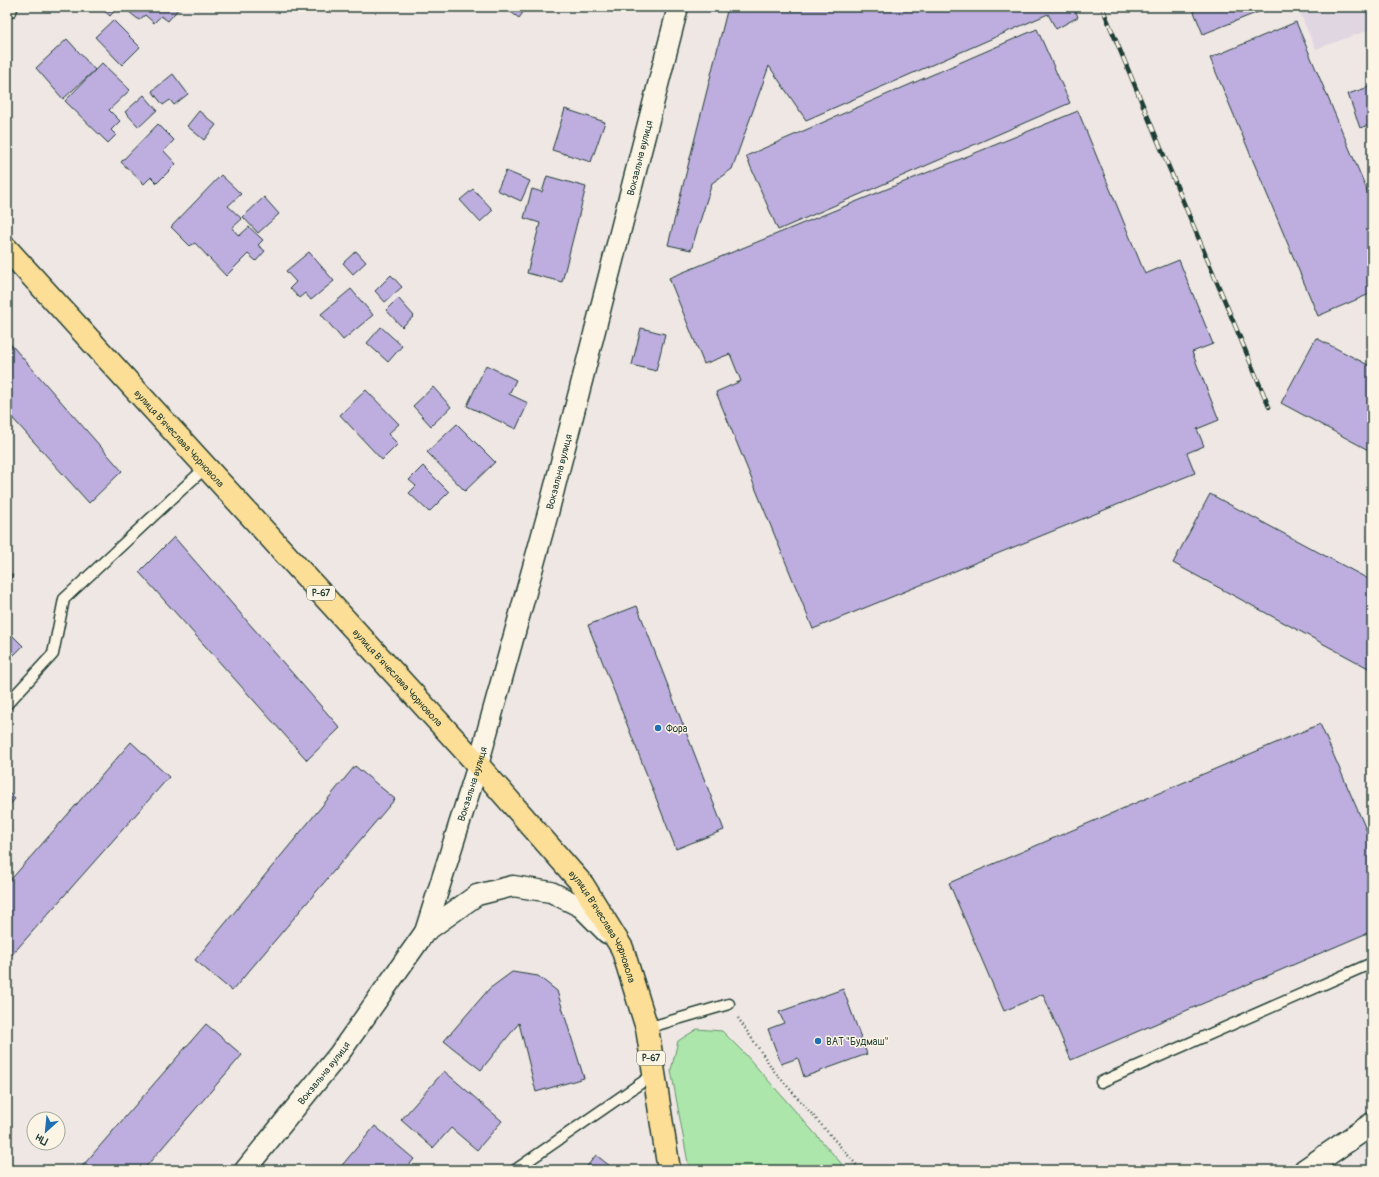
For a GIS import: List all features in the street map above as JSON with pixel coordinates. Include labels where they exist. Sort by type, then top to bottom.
[{"type":"main road","name":"вулиця В'ячеслава Чорновола","points":[[7,249],[478,765],[584,885],[622,948],[646,1028],[669,1170]]},
{"type":"main road","points":[[1305,1170],[1372,1124]]},
{"type":"street","name":"Вокзальна вулиця","points":[[245,1170],[339,1054],[424,932],[478,765],[548,513],[678,7]]},
{"type":"street","name":"Вокзальна вулиця","points":[[424,932],[477,895],[513,886],[551,892],[581,908],[622,948]]},
{"type":"lane","points":[[7,704],[53,654],[64,599],[206,467]]},
{"type":"lane","points":[[1101,1082],[1372,963]]},
{"type":"lane","points":[[646,1028],[729,1004]]},
{"type":"lane","points":[[515,1170],[654,1074]]},
{"type":"path","points":[[729,1004],[774,1071],[861,1170]]},
{"type":"shaded area","points":[[1297,7],[1372,7],[1372,29],[1316,49]]},
{"type":"green space","points":[[697,1029],[722,1031],[745,1054],[847,1170],[692,1170],[688,1163],[671,1070],[678,1041]]},
{"type":"building","points":[[100,7],[118,7],[110,16]]},
{"type":"building","points":[[123,7],[180,7],[168,21],[161,16],[154,23],[145,15],[139,20]]},
{"type":"building","points":[[504,7],[527,7],[519,18]]},
{"type":"building","points":[[728,7],[1074,7],[1078,17],[1056,29],[1048,14],[806,120],[769,66],[732,169],[712,183],[691,250],[668,245]]},
{"type":"building","points":[[1192,7],[1271,7],[1203,34]]},
{"type":"building","points":[[113,20],[140,47],[122,65],[95,37]]},
{"type":"building","points":[[1296,22],[1372,202],[1372,293],[1318,316],[1210,58]]},
{"type":"building","points":[[1037,29],[1070,103],[778,230],[746,156]]},
{"type":"building","points":[[67,39],[95,70],[63,99],[36,68]]},
{"type":"building","points":[[102,63],[130,90],[109,110],[120,121],[111,130],[116,135],[108,143],[65,101]]},
{"type":"building","points":[[173,74],[188,94],[174,105],[170,100],[163,105],[152,91]]},
{"type":"building","points":[[1372,86],[1372,124],[1360,128],[1348,94]]},
{"type":"building","points":[[144,95],[157,110],[139,127],[125,112]]},
{"type":"building","points":[[565,109],[605,122],[591,162],[552,150]]},
{"type":"building","points":[[199,111],[216,125],[204,140],[187,126]]},
{"type":"building","points":[[1078,111],[1145,274],[1179,260],[1213,344],[1192,352],[1219,420],[1197,429],[1204,446],[1187,453],[1195,473],[813,629],[716,392],[741,381],[730,354],[704,364],[669,278]]},
{"type":"building","points":[[158,124],[174,140],[164,151],[176,164],[157,183],[151,177],[144,184],[121,162]]},
{"type":"building","points":[[506,171],[530,181],[521,201],[497,190]]},
{"type":"building","points":[[221,175],[241,194],[228,206],[242,219],[232,228],[239,236],[249,227],[263,240],[258,245],[265,251],[256,261],[248,254],[226,276],[195,243],[190,246],[171,227]]},
{"type":"building","points":[[547,176],[586,187],[562,282],[527,273],[540,223],[524,218],[532,189],[542,192]]},
{"type":"building","points":[[473,189],[493,210],[480,222],[460,200]]},
{"type":"building","points":[[264,197],[279,214],[258,233],[243,217]]},
{"type":"building","points":[[356,251],[366,262],[353,274],[343,263]]},
{"type":"building","points":[[309,252],[334,281],[311,300],[305,293],[299,298],[290,288],[296,282],[286,271]]},
{"type":"building","points":[[391,275],[402,287],[385,302],[375,291]]},
{"type":"building","points":[[351,289],[373,315],[343,340],[321,314]]},
{"type":"building","points":[[398,298],[414,316],[402,327],[386,310]]},
{"type":"building","points":[[381,327],[402,346],[388,362],[367,343]]},
{"type":"building","points":[[641,328],[665,334],[656,371],[632,365]]},
{"type":"building","points":[[1316,338],[1372,367],[1372,452],[1281,403]]},
{"type":"building","points":[[7,340],[122,471],[89,503],[7,412]]},
{"type":"building","points":[[486,365],[516,380],[509,394],[528,403],[516,429],[467,406]]},
{"type":"building","points":[[433,387],[451,407],[431,426],[413,406]]},
{"type":"building","points":[[366,390],[399,424],[388,434],[398,444],[382,460],[340,415]]},
{"type":"building","points":[[457,424],[495,462],[465,491],[427,452]]},
{"type":"building","points":[[423,466],[449,492],[429,512],[409,493],[416,486],[409,480]]},
{"type":"building","points":[[1210,494],[1372,581],[1372,670],[1173,563]]},
{"type":"building","points":[[174,537],[340,728],[307,760],[139,572]]},
{"type":"building","points":[[7,569],[13,576],[7,582]]},
{"type":"building","points":[[637,606],[724,830],[676,849],[588,625]]},
{"type":"building","points":[[8,631],[23,646],[7,662],[7,633]]},
{"type":"building","points":[[1320,724],[1372,843],[1372,931],[1071,1060],[1043,994],[1004,1011],[949,883]]},
{"type":"building","points":[[131,742],[169,777],[10,957],[7,954],[7,884]]},
{"type":"building","points":[[355,766],[395,799],[232,991],[195,960]]},
{"type":"building","points":[[7,791],[15,799],[7,808]]},
{"type":"building","points":[[512,972],[538,976],[557,991],[584,1078],[536,1092],[519,1023],[481,1070],[444,1041],[489,989]]},
{"type":"building","name":"ВАТ \"Будмаш\"","points":[[843,989],[867,1054],[804,1077],[798,1058],[781,1064],[768,1029],[784,1023],[779,1012]]},
{"type":"building","points":[[206,1024],[242,1055],[143,1170],[79,1170]]},
{"type":"building","points":[[444,1071],[502,1121],[477,1150],[451,1128],[433,1148],[401,1120]]},
{"type":"building","points":[[375,1126],[414,1159],[405,1170],[338,1170]]},
{"type":"building","points":[[596,1155],[615,1170],[584,1170]]},
{"type":"railway","points":[[1102,7],[1269,407]]},
{"type":"place","name":"Фора","points":[[658,728]]},
{"type":"place","name":"ВАТ \"Будмаш\"","points":[[818,1041]]}]
